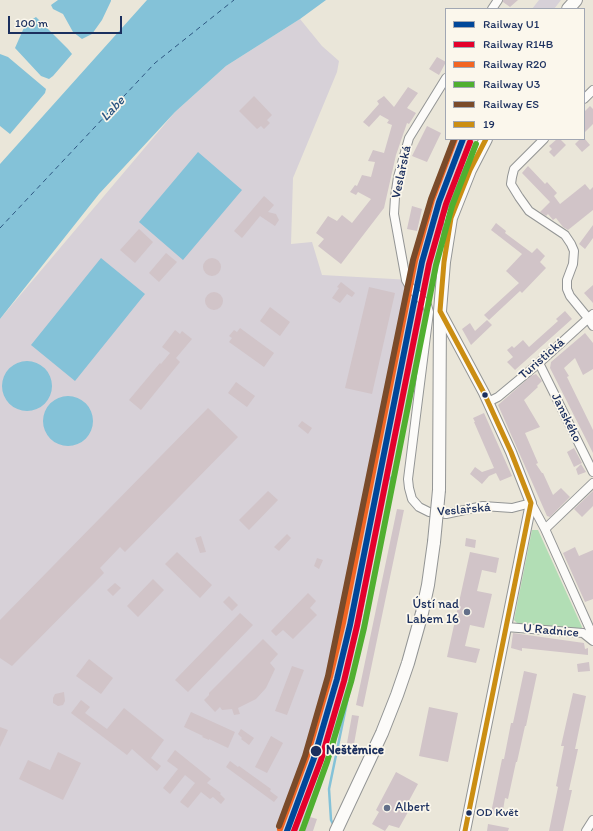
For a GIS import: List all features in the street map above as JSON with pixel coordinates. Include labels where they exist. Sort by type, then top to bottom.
[{"type":"main road","points":[[569,8],[576,0]]},
{"type":"main road","points":[[336,831],[382,733],[408,664],[422,613],[434,542],[438,490],[440,311],[444,262],[451,218],[470,170],[485,140]]},
{"type":"street","name":"Veslařská","points":[[445,80],[409,138],[398,177],[394,214],[406,280],[410,287],[427,305],[429,312],[408,479],[409,488],[412,499],[419,507],[429,512],[446,514],[483,506],[512,508],[531,503]]},
{"type":"street","points":[[585,98],[593,90]]},
{"type":"street","points":[[543,140],[514,169],[511,184],[518,197],[529,211],[565,235],[571,244],[574,251],[573,264],[567,280],[567,289],[570,296],[591,316],[593,326]]},
{"type":"street","points":[[440,311],[488,402],[511,452],[531,503],[545,529],[593,636]]},
{"type":"street","name":"Turistická","points":[[488,402],[498,397],[539,363],[591,316]]},
{"type":"street","name":"Janského","points":[[539,363],[593,472]]},
{"type":"street","points":[[545,529],[593,483]]},
{"type":"street","points":[[465,831],[479,770],[531,503]]},
{"type":"street","name":"U Radnice","points":[[506,627],[583,633],[593,641]]},
{"type":"street","points":[[586,831],[593,820]]},
{"type":"shaded area","points":[[539,0],[561,0],[555,8],[533,8]]},
{"type":"shaded area","points":[[300,19],[322,46],[339,61],[337,72],[293,178],[291,244],[312,242],[322,275],[411,280],[425,225],[456,140],[475,140],[449,205],[433,264],[360,628],[348,682],[337,720],[299,831],[0,831],[0,319],[175,112],[226,66]]},
{"type":"green space","points":[[532,530],[538,530],[582,627],[581,630],[518,624],[514,620]]},
{"type":"water","points":[[58,0],[111,1],[102,20],[92,34],[82,39],[73,32],[63,14],[53,9],[51,5]]},
{"type":"water","name":"Labe","points":[[147,0],[326,0],[300,19],[226,66],[175,112],[99,194],[0,319],[0,164]]},
{"type":"water","points":[[36,17],[72,54],[49,79],[41,76],[15,48],[26,23]]},
{"type":"water","points":[[0,54],[8,57],[46,89],[45,93],[10,134],[0,126]]},
{"type":"water","points":[[198,152],[242,190],[183,260],[139,222]]},
{"type":"water","points":[[101,258],[145,294],[75,381],[31,345]]},
{"type":"water","points":[[27,361],[36,363],[47,372],[52,386],[50,395],[41,406],[27,411],[18,409],[7,400],[2,386],[4,377],[13,366]]},
{"type":"water","points":[[68,396],[77,398],[88,407],[93,421],[91,430],[82,441],[68,446],[59,444],[48,435],[43,421],[45,412],[54,401]]},
{"type":"building","points":[[503,0],[518,0],[510,7],[503,2]]},
{"type":"building","points":[[437,57],[445,61],[439,75],[429,69]]},
{"type":"building","points":[[408,87],[418,93],[407,108],[416,113],[409,124],[407,123],[396,155],[384,208],[341,264],[318,246],[324,239],[316,233],[328,216],[337,221],[342,215],[352,223],[371,199],[358,192],[356,195],[350,192],[355,185],[357,186],[362,175],[371,177],[375,162],[368,161],[373,150],[384,153],[392,125],[387,123],[389,120],[380,115],[369,127],[363,122],[379,104],[377,101],[384,96],[394,107]]},
{"type":"building","points":[[254,96],[272,115],[267,120],[270,123],[264,129],[261,126],[257,129],[239,111]]},
{"type":"building","points":[[590,106],[593,109],[593,124],[585,132],[585,111]]},
{"type":"building","points":[[427,126],[441,133],[427,162],[412,156]]},
{"type":"building","points":[[585,139],[590,145],[582,152],[575,144],[579,140]]},
{"type":"building","points":[[556,140],[561,140],[566,145],[554,157],[549,152],[552,149],[549,146]]},
{"type":"building","points":[[528,166],[545,184],[547,182],[557,193],[554,196],[560,204],[585,184],[590,190],[593,187],[593,210],[568,230],[563,227],[556,218],[553,220],[548,214],[546,216],[540,212],[550,202],[522,173]]},
{"type":"building","points":[[264,196],[274,205],[268,212],[276,214],[279,220],[275,226],[260,216],[242,238],[234,231]]},
{"type":"building","points":[[412,206],[422,209],[417,231],[407,229]]},
{"type":"building","points":[[496,223],[506,231],[505,233],[532,253],[537,248],[545,256],[540,262],[546,268],[522,293],[520,291],[489,320],[484,315],[519,283],[506,271],[522,254],[491,230]]},
{"type":"building","points":[[593,225],[593,238],[585,249],[579,244]]},
{"type":"building","points":[[139,229],[153,242],[135,263],[120,250]]},
{"type":"building","points":[[166,253],[177,262],[159,282],[149,273]]},
{"type":"building","points":[[212,258],[218,261],[221,267],[218,273],[212,276],[206,273],[203,267],[206,261]]},
{"type":"building","points":[[341,282],[355,293],[352,297],[347,294],[340,303],[332,298]]},
{"type":"building","points":[[593,285],[593,303],[584,293]]},
{"type":"building","points":[[369,287],[395,293],[372,394],[345,388]]},
{"type":"building","points":[[214,292],[220,295],[223,301],[220,307],[214,310],[208,307],[205,301],[208,295]]},
{"type":"building","points":[[270,307],[290,322],[280,336],[260,321]]},
{"type":"building","points":[[565,311],[572,319],[515,370],[507,362],[513,357],[507,350],[512,346],[514,348],[523,340],[529,347],[558,321],[556,319]]},
{"type":"building","points":[[487,320],[492,325],[471,345],[462,329],[470,323],[475,331]]},
{"type":"building","points":[[240,328],[274,353],[264,367],[229,342],[232,338],[229,336],[234,330],[237,332]]},
{"type":"building","points":[[175,330],[180,334],[182,331],[192,339],[176,358],[180,362],[141,410],[129,400],[170,353],[162,347]]},
{"type":"building","points":[[585,333],[593,343],[593,369],[583,375],[575,358],[564,368],[593,430],[593,453],[550,368],[551,362]]},
{"type":"building","points":[[536,374],[542,381],[537,386],[538,387],[524,400],[540,427],[525,433],[538,463],[536,464],[543,473],[553,495],[561,488],[570,497],[550,517],[547,516],[498,405],[531,376]]},
{"type":"building","points":[[236,382],[255,396],[247,407],[228,393]]},
{"type":"building","points":[[208,408],[238,437],[125,552],[120,547],[100,568],[104,573],[12,666],[0,658],[0,620]]},
{"type":"building","points":[[484,413],[512,476],[500,481],[496,473],[489,476],[482,484],[470,474],[475,467],[482,472],[494,468],[473,418]]},
{"type":"building","points":[[302,421],[312,428],[308,434],[298,426]]},
{"type":"building","points":[[574,448],[582,463],[574,467],[567,452]]},
{"type":"building","points":[[581,464],[586,472],[578,475],[576,469]]},
{"type":"building","points":[[268,491],[278,500],[249,530],[239,520]]},
{"type":"building","points":[[593,491],[593,506],[582,517],[574,509]]},
{"type":"building","points":[[397,509],[404,510],[363,707],[356,705]]},
{"type":"building","points":[[287,534],[291,538],[279,551],[274,547]]},
{"type":"building","points":[[201,536],[206,552],[200,553],[195,538]]},
{"type":"building","points":[[466,538],[476,540],[475,548],[465,546]]},
{"type":"building","points":[[575,547],[579,556],[593,550],[593,599],[585,602],[563,553]]},
{"type":"building","points":[[177,552],[212,585],[200,598],[165,564]]},
{"type":"building","points":[[470,552],[499,558],[496,573],[482,570],[477,591],[492,594],[484,628],[470,625],[465,646],[480,649],[476,663],[447,657]]},
{"type":"building","points":[[317,558],[323,560],[319,569],[314,566]]},
{"type":"building","points":[[153,579],[164,590],[138,617],[127,606]]},
{"type":"building","points":[[115,583],[121,588],[113,596],[107,590]]},
{"type":"building","points":[[308,593],[316,601],[310,608],[317,615],[293,639],[283,630],[276,636],[271,631]]},
{"type":"building","points":[[229,596],[238,605],[232,611],[223,602]]},
{"type":"building","points":[[240,613],[253,625],[188,692],[175,680]]},
{"type":"building","points":[[513,633],[584,643],[585,649],[588,648],[588,655],[522,648],[522,651],[511,648]]},
{"type":"building","points":[[263,639],[278,654],[270,663],[275,669],[266,688],[256,699],[238,708],[240,714],[234,715],[232,709],[222,710],[220,707],[215,712],[204,700],[209,693]]},
{"type":"building","points":[[89,659],[113,678],[101,694],[76,676]]},
{"type":"building","points":[[589,662],[590,671],[578,672],[577,664]]},
{"type":"building","points":[[292,666],[304,670],[287,715],[275,711]]},
{"type":"building","points":[[524,671],[537,674],[526,726],[508,799],[505,798],[502,816],[491,813],[502,759],[504,759],[511,723],[513,723]]},
{"type":"building","points":[[64,692],[65,701],[63,705],[58,706],[53,703],[55,694]]},
{"type":"building","points":[[573,693],[586,696],[575,749],[578,749],[569,790],[572,790],[563,831],[549,831],[558,787],[556,786],[564,746],[561,746]]},
{"type":"building","points":[[81,700],[90,707],[85,713],[107,729],[124,708],[164,740],[151,758],[161,766],[157,771],[132,749],[127,755],[71,713]]},
{"type":"building","points":[[429,707],[458,713],[448,762],[419,756]]},
{"type":"building","points":[[191,712],[235,732],[228,748],[202,737],[203,736],[184,727]]},
{"type":"building","points":[[352,715],[359,716],[354,744],[347,743]]},
{"type":"building","points":[[0,727],[8,730],[0,747]]},
{"type":"building","points":[[241,729],[254,738],[249,745],[241,739],[242,738],[238,734]]},
{"type":"building","points":[[271,736],[283,743],[267,773],[255,767]]},
{"type":"building","points":[[175,750],[211,779],[207,783],[221,793],[220,794],[225,799],[221,804],[213,797],[210,799],[201,792],[188,808],[180,802],[195,783],[185,775],[170,794],[163,788],[178,769],[167,761]]},
{"type":"building","points":[[58,752],[81,763],[63,800],[19,779],[28,760],[50,770]]},
{"type":"building","points":[[230,761],[271,789],[270,791],[278,797],[274,802],[226,767]]},
{"type":"building","points":[[396,772],[418,784],[404,810],[408,812],[399,828],[389,825],[385,831],[372,824],[379,812],[376,810]]},
{"type":"building","points":[[310,817],[317,819],[313,831],[305,831]]},
{"type":"building","points":[[488,824],[509,828],[508,831],[487,831]]},
{"type":"waterway","points":[[334,826],[331,820],[329,789],[390,494],[391,480],[388,475]]},
{"type":"ferry route","points":[[0,228],[155,63],[234,0]]},
{"type":"rail line","name":"ES","points":[[279,826],[305,756],[328,676],[413,260],[431,199],[454,140]]},
{"type":"rail line","name":"R20","points":[[280,829],[307,756],[330,677],[343,623],[415,261],[432,200],[455,140]]},
{"type":"rail line","name":"U1","points":[[287,831],[314,758],[337,679],[350,625],[422,262],[439,202],[463,140]]},
{"type":"rail line","name":"R14B","points":[[294,831],[321,760],[344,681],[357,626],[429,264],[446,204],[470,142]]},
{"type":"rail line","name":"U3","points":[[302,831],[327,762],[351,682],[364,628],[436,265],[452,206],[476,144]]},
{"type":"transit line","name":"19","points":[[485,140],[470,170],[451,218],[444,262],[440,311],[484,393],[511,452],[531,503]]},
{"type":"transit line","name":"19","points":[[465,831],[531,503]]},
{"type":"place","name":"Ústí nad Labem 16","points":[[467,612]]},
{"type":"place","name":"Neštěmice","points":[[316,751]]},
{"type":"place","name":"Albert","points":[[387,808]]},
{"type":"place","name":"OD Květ","points":[[469,813]]}]
